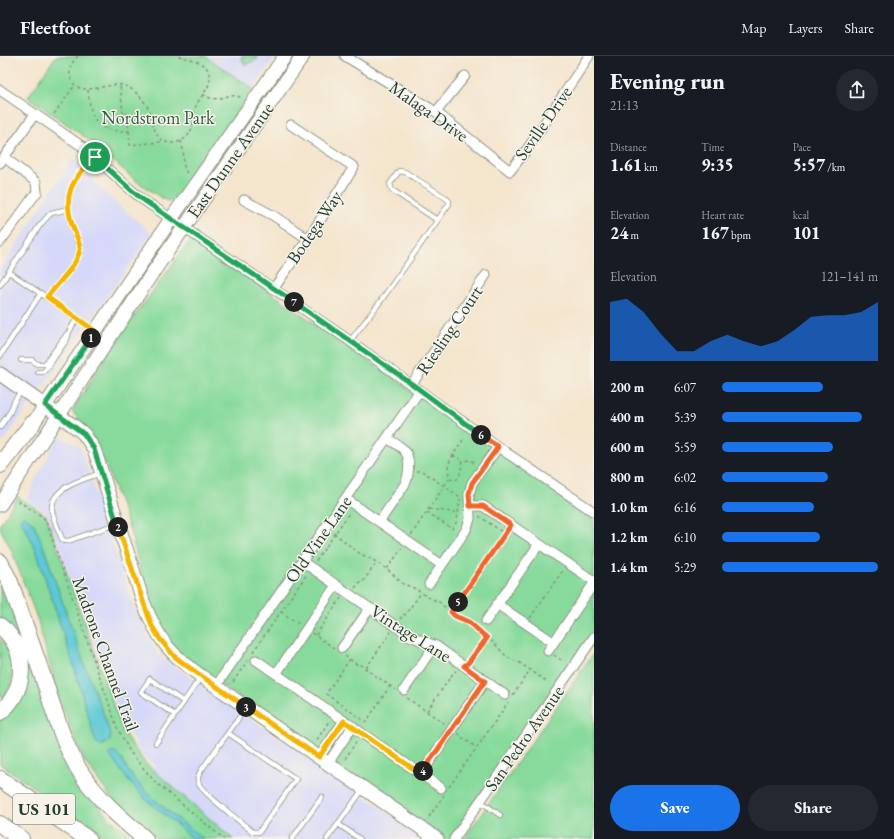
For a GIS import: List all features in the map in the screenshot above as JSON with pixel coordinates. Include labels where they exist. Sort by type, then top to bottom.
[{"type":"highway","points":[[0,465],[32,424]]},
{"type":"highway","points":[[0,562],[10,582],[59,726],[76,765],[100,798],[145,839]]},
{"type":"highway","points":[[0,626],[10,636],[15,644],[19,655],[21,668],[19,684],[15,696],[0,712]]},
{"type":"highway","name":"US 101","points":[[0,778],[88,839]]},
{"type":"highway","name":"US 101","points":[[0,824],[21,839]]},
{"type":"main road","name":"East Dunne Avenue","points":[[0,473],[171,219],[286,56]]},
{"type":"main road","name":"East Dunne Avenue","points":[[0,505],[183,228],[303,56]]},
{"type":"main road","points":[[0,374],[60,415],[84,434],[94,449],[117,524],[152,626],[160,639],[174,656],[437,839]]},
{"type":"street","name":"Malaga Drive","points":[[344,56],[356,59],[436,112],[510,171]]},
{"type":"street","points":[[589,56],[594,59]]},
{"type":"street","name":"Seville Drive","points":[[510,171],[528,148],[589,56]]},
{"type":"street","points":[[436,112],[465,76]]},
{"type":"street","points":[[0,90],[83,147],[130,189],[183,228],[274,288],[412,384],[498,447],[594,512]]},
{"type":"street","points":[[0,242],[37,192],[36,182],[2,160],[35,114]]},
{"type":"street","name":"Bodega Way","points":[[274,288],[308,239],[354,167],[291,125]]},
{"type":"street","points":[[244,200],[274,216],[308,239]]},
{"type":"street","name":"Riesling Court","points":[[412,384],[486,275]]},
{"type":"street","name":"Old Vine Lane","points":[[216,686],[326,527],[350,501],[420,390]]},
{"type":"street","points":[[380,521],[408,479],[408,458],[404,450],[388,439]]},
{"type":"street","points":[[429,584],[466,530],[470,519],[469,494],[472,483],[498,447]]},
{"type":"street","points":[[350,501],[442,565]]},
{"type":"street","points":[[470,506],[483,506],[594,582],[548,651]]},
{"type":"street","points":[[486,621],[539,544]]},
{"type":"street","name":"Vintage Lane","points":[[302,562],[410,636],[434,646],[508,698]]},
{"type":"street","points":[[276,674],[336,585]]},
{"type":"street","points":[[498,604],[553,642]]},
{"type":"street","points":[[342,648],[370,608]]},
{"type":"street","name":"San Pedro Avenue","points":[[454,839],[594,638]]},
{"type":"street","points":[[404,690],[434,646]]},
{"type":"street","points":[[256,660],[441,788]]},
{"type":"street","points":[[421,774],[485,681]]},
{"type":"street","points":[[323,760],[344,721]]},
{"type":"street","points":[[323,760],[353,726]]},
{"type":"lane","points":[[47,297],[75,262],[80,249],[71,221],[69,209],[70,192],[81,171],[95,157]]},
{"type":"lane","points":[[350,341],[380,302],[449,204],[449,201],[405,172],[398,171],[390,184],[392,190],[437,220]]},
{"type":"lane","points":[[0,285],[40,225],[51,213],[69,209]]},
{"type":"lane","points":[[9,272],[95,331]]},
{"type":"lane","points":[[0,356],[41,293]]},
{"type":"lane","points":[[21,360],[32,360],[37,364],[45,364],[69,332],[77,318]]},
{"type":"lane","points":[[38,372],[43,372],[47,368],[67,339],[69,332]]},
{"type":"lane","points":[[0,427],[13,408],[14,402],[22,390]]},
{"type":"lane","points":[[101,473],[65,487],[58,494],[52,510],[64,541],[68,541],[117,524]]},
{"type":"lane","points":[[156,743],[201,676]]},
{"type":"lane","points":[[175,715],[142,692],[150,679],[184,702]]},
{"type":"lane","points":[[228,733],[296,779],[259,832],[253,832],[199,785],[198,777],[202,769],[228,733],[247,707]]},
{"type":"lane","points":[[327,839],[364,788]]},
{"type":"lane","points":[[292,839],[322,797]]},
{"type":"lane","points":[[480,801],[500,815]]},
{"type":"lane","points":[[338,824],[360,839]]},
{"type":"path","points":[[78,56],[70,67],[71,77],[75,85],[82,89],[88,90],[114,84],[133,90],[145,103],[151,116],[154,130],[161,140],[174,144],[181,141],[190,133],[193,127],[194,110],[198,100],[210,83],[208,71],[201,64],[178,56]]},
{"type":"path","points":[[54,114],[75,85]]},
{"type":"path","points":[[120,85],[124,113],[127,113],[130,145],[160,142],[161,140]]},
{"type":"path","points":[[88,90],[91,114],[98,124],[116,131],[129,131]]},
{"type":"path","points":[[203,94],[207,98],[214,100],[234,95],[243,98]]},
{"type":"path","points":[[181,141],[184,170],[190,176]]},
{"type":"path","points":[[387,569],[445,486],[449,479],[448,465],[463,440]]},
{"type":"path","points":[[453,455],[463,461],[471,460],[476,464],[479,459]]},
{"type":"path","points":[[449,479],[456,480],[459,477],[463,461]]},
{"type":"path","points":[[408,470],[422,471],[460,497],[457,521],[452,529],[427,512]]},
{"type":"path","name":"Madrone Channel Trail","points":[[18,501],[43,516],[47,524],[117,727],[130,752],[155,782],[224,839]]},
{"type":"path","points":[[233,682],[352,509],[350,501]]},
{"type":"path","points":[[451,612],[511,525]]},
{"type":"path","points":[[326,527],[359,553],[387,569],[403,584],[414,588],[439,602],[455,616],[469,622],[493,642],[507,657],[530,670],[546,682]]},
{"type":"path","points":[[526,623],[567,563]]},
{"type":"path","points":[[281,612],[316,635]]},
{"type":"path","points":[[427,711],[454,672],[468,663],[487,638]]},
{"type":"path","points":[[350,659],[326,694],[366,722],[390,686]]},
{"type":"path","points":[[429,817],[508,698],[530,670]]},
{"type":"path","points":[[317,740],[340,704]]},
{"type":"shaded area","points":[[205,56],[275,56],[253,89]]},
{"type":"shaded area","points":[[74,156],[76,161],[105,193],[152,234],[0,446],[0,270]]},
{"type":"shaded area","points":[[59,436],[80,447],[133,604],[157,654],[426,839],[224,839],[150,774],[155,766],[142,755],[121,719],[47,513],[27,500],[38,475]]},
{"type":"green space","name":"Nordstrom Park","points":[[56,56],[205,56],[253,89],[178,197],[168,201],[135,180],[95,144],[28,97]]},
{"type":"green space","points":[[241,56],[256,56],[258,59],[245,65]]},
{"type":"green space","points":[[192,238],[594,518],[594,633],[449,839],[444,839],[226,688],[179,658],[153,619],[130,530],[106,465],[86,429],[72,411],[115,343]]},
{"type":"green space","points":[[18,497],[46,515],[123,732],[145,763],[233,839],[158,839],[115,804],[84,760],[60,701],[37,618],[11,549],[0,528],[0,524]]},
{"type":"green space","points":[[0,574],[79,783],[109,818],[135,839],[108,839],[0,764],[0,719],[23,688],[0,618]]},
{"type":"green space","points":[[0,638],[11,659],[12,674],[8,689],[4,696],[0,697]]},
{"type":"green space","points":[[594,653],[594,839],[464,839]]},
{"type":"water","points":[[24,515],[34,524],[42,543],[86,669],[111,734],[110,741],[103,745],[98,745],[95,740],[75,670],[37,553],[20,520]]},
{"type":"water","points":[[113,751],[119,755],[131,775],[147,793],[203,839],[194,839],[143,797],[110,756],[109,754]]},
{"type":"route","points":[[95,157],[142,199],[412,384],[498,447],[472,483],[469,494],[470,506],[483,506],[511,525],[451,612],[455,616],[469,622],[479,633],[487,638],[464,666],[485,681],[421,774],[344,721],[319,757],[174,656],[160,639],[152,626],[117,524],[94,449],[84,434],[45,405],[95,331],[47,297],[75,262],[80,249],[69,212],[70,192],[81,171],[95,157]]}]
